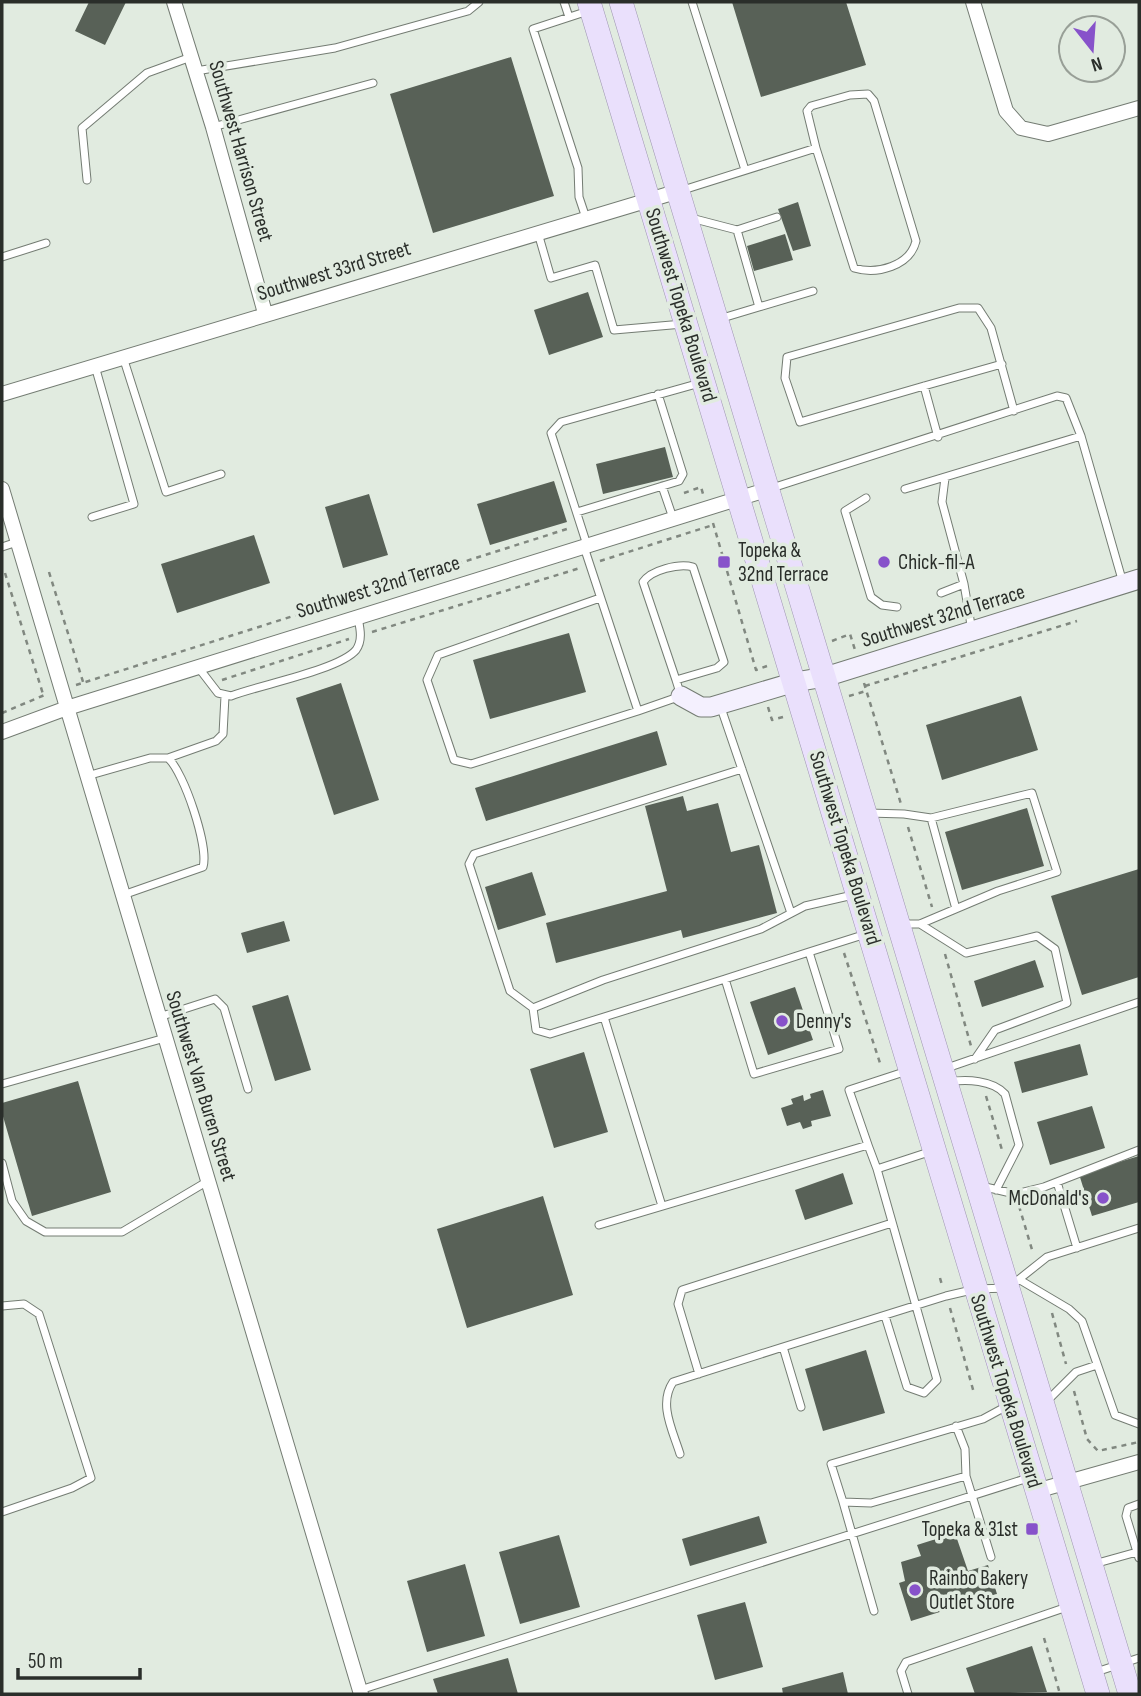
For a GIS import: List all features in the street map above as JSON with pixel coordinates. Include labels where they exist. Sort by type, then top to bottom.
[{"type":"main road","name":"Southwest Topeka Boulevard","points":[[621,2],[865,813],[909,924],[945,1076],[987,1187],[1066,1484],[1091,1565],[1130,1661],[1130,1694]]},
{"type":"main road","name":"Southwest Topeka Boulevard","points":[[591,6],[1095,1684]]},
{"type":"main road","points":[[870,933],[909,924]]},
{"type":"main road","points":[[912,1073],[945,1076]]},
{"type":"street","name":"Southwest Harrison Street","points":[[174,2],[213,127],[265,313]]},
{"type":"street","points":[[973,2],[1006,111],[1021,128],[1048,134],[1139,108]]},
{"type":"street","name":"Southwest 33rd Street","points":[[2,394],[678,191]]},
{"type":"street","name":"Southwest 32nd Terrace","points":[[2,732],[89,701],[769,489]]},
{"type":"street","name":"Southwest Van Buren Street","points":[[3,495],[361,1692]]},
{"type":"street","name":"Southwest 32nd Terrace","points":[[678,688],[701,707],[720,705],[795,682],[825,677],[1131,581]]},
{"type":"street","points":[[1034,1484],[1066,1484],[1139,1462]]},
{"type":"lane","points":[[196,71],[335,48],[468,11],[479,2]]},
{"type":"lane","points":[[564,2],[569,17]]},
{"type":"lane","points":[[692,2],[746,170]]},
{"type":"lane","points":[[586,218],[579,197],[578,168],[533,29],[569,17],[591,6]]},
{"type":"lane","points":[[88,180],[82,128],[147,72],[191,56]]},
{"type":"lane","points":[[213,127],[373,83]]},
{"type":"lane","points":[[868,94],[874,101],[916,242],[913,253],[906,261],[867,272],[854,268],[816,148],[807,111],[811,107],[850,95],[868,94]]},
{"type":"lane","points":[[678,191],[816,148]]},
{"type":"lane","points":[[687,217],[737,230],[777,217]]},
{"type":"lane","points":[[737,230],[759,307]]},
{"type":"lane","points":[[538,232],[551,278],[595,265],[614,330],[687,324]]},
{"type":"lane","points":[[2,257],[46,243]]},
{"type":"lane","points":[[717,319],[813,291]]},
{"type":"lane","points":[[1002,363],[800,422],[784,365],[787,357],[804,351],[960,308],[978,308],[991,328],[1002,363],[1014,411]]},
{"type":"lane","points":[[123,356],[166,492],[221,474]]},
{"type":"lane","points":[[92,517],[134,504],[95,365]]},
{"type":"lane","points":[[638,711],[589,565],[577,512],[551,433],[561,422],[704,382]]},
{"type":"lane","points":[[924,386],[939,437]]},
{"type":"lane","points":[[577,512],[679,481],[683,474],[658,394]]},
{"type":"lane","points":[[769,489],[939,437],[1057,396],[1066,398],[1131,581]]},
{"type":"lane","points":[[905,489],[1081,436]]},
{"type":"lane","points":[[946,478],[942,502],[964,584],[972,631]]},
{"type":"lane","points":[[662,486],[673,518]]},
{"type":"lane","points":[[866,498],[845,511],[871,597],[881,605],[897,607]]},
{"type":"lane","points":[[2,547],[17,542]]},
{"type":"lane","points":[[600,598],[438,655],[427,680],[454,760],[471,764],[638,711],[717,668],[724,662],[693,567],[684,564],[648,576],[643,582],[678,688]]},
{"type":"lane","points":[[941,593],[964,584]]},
{"type":"lane","points":[[225,696],[334,664],[358,648],[361,635],[358,617]]},
{"type":"lane","points":[[198,667],[210,684],[225,696]]},
{"type":"lane","points":[[87,776],[150,758],[168,758],[216,741],[223,734],[225,696]]},
{"type":"lane","points":[[720,705],[791,913]]},
{"type":"lane","points":[[123,895],[203,867],[206,857],[196,821],[179,773],[168,758]]},
{"type":"lane","points":[[742,769],[474,855],[469,864],[510,991],[533,1008],[536,1030],[550,1034],[870,933]]},
{"type":"lane","points":[[865,813],[931,818],[1032,793],[1057,872],[909,924]]},
{"type":"lane","points":[[931,818],[956,909]]},
{"type":"lane","points":[[533,1008],[603,980],[761,929],[805,906],[859,894]]},
{"type":"lane","points":[[909,924],[966,953],[1037,936],[1055,949],[1067,1003],[995,1030],[975,1059]]},
{"type":"lane","points":[[725,979],[754,1074],[839,1049],[809,952]]},
{"type":"lane","points":[[159,1017],[215,999],[224,1008],[248,1089]]},
{"type":"lane","points":[[945,1076],[975,1059],[1139,1002]]},
{"type":"lane","points":[[604,1017],[662,1206]]},
{"type":"lane","points":[[2,1084],[165,1038]]},
{"type":"lane","points":[[885,1315],[908,1387],[924,1393],[937,1380],[877,1169],[849,1090],[912,1073]]},
{"type":"lane","points":[[945,1076],[1000,1088],[1005,1094],[1019,1145],[987,1187],[1015,1194],[1057,1182],[1139,1150]]},
{"type":"lane","points":[[599,1225],[868,1145]]},
{"type":"lane","points":[[877,1169],[934,1150]]},
{"type":"lane","points":[[2,1163],[12,1200],[26,1221],[45,1232],[122,1232],[208,1181]]},
{"type":"lane","points":[[1057,1182],[1077,1248]]},
{"type":"lane","points":[[699,1374],[678,1304],[682,1290],[892,1223]]},
{"type":"lane","points":[[1014,1284],[1047,1257],[1139,1228]]},
{"type":"lane","points":[[680,1454],[666,1405],[666,1392],[673,1382],[946,1296],[1014,1284],[1069,1308],[1082,1321],[1115,1415],[1139,1424]]},
{"type":"lane","points":[[2,1306],[24,1304],[39,1314],[91,1478],[72,1488],[2,1512]]},
{"type":"lane","points":[[783,1347],[801,1407]]},
{"type":"lane","points":[[1043,1405],[1076,1372],[1097,1365]]},
{"type":"lane","points":[[874,1611],[831,1464],[982,1419],[1010,1404]]},
{"type":"lane","points":[[956,1426],[965,1449],[965,1476],[991,1557]]},
{"type":"lane","points":[[843,1502],[871,1503],[965,1476]]},
{"type":"lane","points":[[361,1692],[973,1495],[1034,1484]]},
{"type":"lane","points":[[1091,1565],[1138,1555],[1126,1516],[1128,1508],[1139,1504]]},
{"type":"lane","points":[[908,1694],[901,1671],[906,1662],[1071,1606]]},
{"type":"lane","points":[[1095,1684],[1130,1661]]},
{"type":"path","points":[[210,684],[713,525]]},
{"type":"path","points":[[49,572],[89,701]]},
{"type":"path","points":[[5,573],[48,714]]},
{"type":"path","points":[[866,686],[1077,621]]},
{"type":"path","points":[[843,949],[883,1073]]},
{"type":"path","points":[[940,1279],[974,1392]]},
{"type":"path","points":[[1044,1638],[1060,1694]]},
{"type":"building","points":[[89,2],[126,2],[105,45],[75,31]]},
{"type":"building","points":[[732,2],[846,2],[866,65],[761,97]]},
{"type":"building","points":[[511,57],[554,196],[433,233],[390,94]]},
{"type":"building","points":[[798,202],[811,246],[793,251],[778,209]]},
{"type":"building","points":[[785,234],[793,260],[754,271],[747,246]]},
{"type":"building","points":[[588,292],[603,337],[549,355],[534,310]]},
{"type":"building","points":[[665,447],[673,477],[603,494],[596,464]]},
{"type":"building","points":[[554,481],[567,522],[490,545],[477,504]]},
{"type":"building","points":[[369,494],[388,555],[343,568],[325,507]]},
{"type":"building","points":[[254,535],[270,583],[177,613],[161,564]]},
{"type":"building","points":[[569,633],[586,692],[490,719],[473,660]]},
{"type":"building","points":[[341,683],[379,800],[334,815],[296,698]]},
{"type":"building","points":[[1021,696],[1038,750],[942,780],[926,725]]},
{"type":"building","points":[[657,731],[667,765],[486,821],[475,788]]},
{"type":"building","points":[[683,796],[687,811],[718,803],[731,852],[759,845],[777,913],[683,938],[681,930],[556,963],[546,923],[667,891],[645,806]]},
{"type":"building","points":[[1027,808],[1044,866],[962,890],[945,832]]},
{"type":"building","points":[[1139,869],[1139,977],[1082,995],[1051,896]]},
{"type":"building","points":[[532,872],[546,915],[498,930],[485,887]]},
{"type":"building","points":[[284,921],[290,941],[247,953],[241,933]]},
{"type":"building","points":[[1035,960],[1044,987],[982,1007],[974,981]]},
{"type":"building","name":"Denny's","points":[[795,987],[813,1040],[768,1055],[750,1002]]},
{"type":"building","points":[[288,995],[311,1070],[275,1081],[252,1006]]},
{"type":"building","points":[[1080,1044],[1088,1075],[1022,1093],[1014,1062]]},
{"type":"building","points":[[584,1052],[608,1132],[554,1148],[530,1069]]},
{"type":"building","points":[[78,1081],[111,1192],[32,1216],[2,1113],[2,1103]]},
{"type":"building","points":[[823,1090],[831,1116],[811,1121],[812,1126],[803,1129],[800,1122],[787,1126],[781,1108],[793,1104],[791,1099],[803,1095],[804,1101],[811,1098],[810,1094]]},
{"type":"building","points":[[1092,1106],[1105,1148],[1050,1165],[1037,1122]]},
{"type":"building","points":[[1139,1156],[1139,1202],[1092,1216],[1079,1174]]},
{"type":"building","points":[[843,1173],[853,1204],[805,1220],[795,1190]]},
{"type":"building","points":[[543,1196],[573,1295],[467,1328],[437,1229]]},
{"type":"building","points":[[866,1350],[885,1413],[823,1431],[805,1369]]},
{"type":"building","points":[[759,1516],[767,1543],[690,1566],[682,1539]]},
{"type":"building","points":[[955,1533],[968,1571],[988,1565],[997,1594],[911,1621],[899,1583],[905,1581],[901,1562],[921,1556],[917,1545]]},
{"type":"building","points":[[559,1535],[580,1607],[520,1624],[499,1552]]},
{"type":"building","points":[[465,1564],[485,1636],[427,1652],[407,1581]]},
{"type":"building","points":[[745,1602],[763,1667],[715,1680],[697,1615]]},
{"type":"building","points":[[1032,1646],[1047,1692],[975,1694],[966,1668]]},
{"type":"building","points":[[508,1658],[518,1694],[438,1694],[433,1679]]},
{"type":"building","points":[[843,1672],[848,1694],[783,1694],[782,1688]]},
{"type":"place","name":"Topeka & 32nd Terrace","points":[[724,562]]},
{"type":"place","name":"Chick-fil-A","points":[[884,562]]},
{"type":"place","name":"Denny's","points":[[782,1021]]},
{"type":"place","name":"McDonald's","points":[[1103,1198]]},
{"type":"place","name":"Topeka & 31st","points":[[1032,1529]]},
{"type":"place","name":"Rainbo Bakery Outlet Store","points":[[915,1590]]}]
